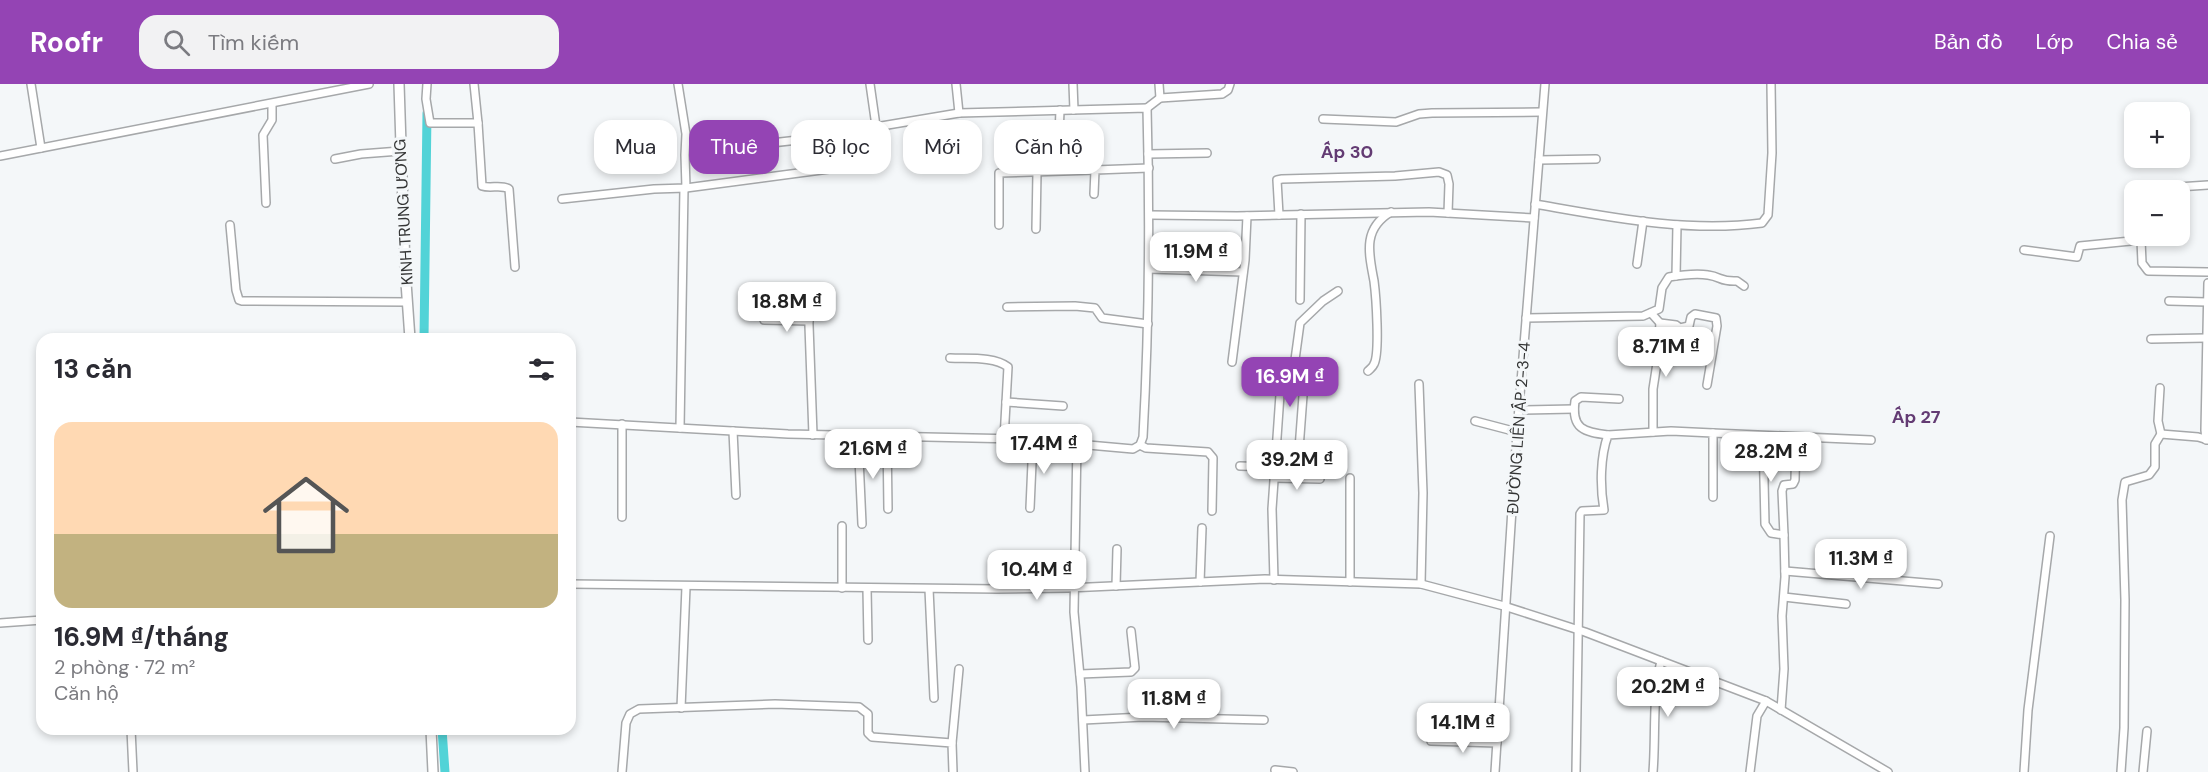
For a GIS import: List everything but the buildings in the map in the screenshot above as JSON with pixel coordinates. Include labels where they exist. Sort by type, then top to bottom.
[{"type":"street","points":[[32,84],[41,148]]},
{"type":"street","points":[[0,156],[369,84]]},
{"type":"street","name":"KINH TRUNG ƯƠNG","points":[[399,84],[400,151],[410,333]]},
{"type":"street","points":[[427,84],[426,99],[430,123],[478,123]]},
{"type":"street","points":[[474,84],[482,186],[488,188],[504,186],[509,189],[515,267]]},
{"type":"street","points":[[678,84],[686,134],[680,428]]},
{"type":"street","points":[[870,84],[875,120]]},
{"type":"street","points":[[956,84],[959,113]]},
{"type":"street","points":[[1073,84],[1074,110]]},
{"type":"street","points":[[1159,84],[1160,98]]},
{"type":"street","points":[[891,124],[959,113],[1147,108],[1160,98],[1222,94],[1228,90],[1230,84]]},
{"type":"street","name":"ĐƯỜNG LIÊN ẤP 2-3-4","points":[[1495,772],[1504,606],[1545,84]]},
{"type":"street","points":[[1535,204],[1677,225],[1737,226],[1762,223],[1768,215],[1772,153],[1771,84]]},
{"type":"street","points":[[267,203],[263,135],[272,120],[272,104]]},
{"type":"street","points":[[576,422],[813,435],[1033,440],[1133,449],[1140,445],[1143,437],[1148,324],[1150,214],[1147,108]]},
{"type":"street","points":[[1060,110],[1060,120]]},
{"type":"street","points":[[1323,119],[1396,122],[1419,114],[1432,113],[1542,112]]},
{"type":"street","points":[[336,159],[361,154],[400,151]]},
{"type":"street","points":[[1148,154],[1207,153]]},
{"type":"street","points":[[1539,160],[1596,159]]},
{"type":"street","points":[[1104,170],[1149,168]]},
{"type":"street","points":[[1279,214],[1277,180],[1395,176],[1438,172],[1447,175],[1448,213]]},
{"type":"street","points":[[562,199],[685,188],[791,174]]},
{"type":"street","points":[[999,174],[999,225]]},
{"type":"street","points":[[1036,174],[1036,229]]},
{"type":"street","points":[[1094,194],[1095,174]]},
{"type":"street","points":[[2190,186],[2208,185]]},
{"type":"street","points":[[1150,214],[1247,216],[1392,212],[1534,218]]},
{"type":"street","points":[[1368,371],[1374,364],[1377,351],[1374,282],[1369,261],[1370,242],[1375,225],[1392,212]]},
{"type":"street","points":[[1300,300],[1301,214]]},
{"type":"street","points":[[1232,362],[1244,272],[1247,216]]},
{"type":"street","points":[[1637,264],[1642,221]]},
{"type":"street","points":[[230,225],[239,300],[407,302]]},
{"type":"street","points":[[1676,276],[1677,225]]},
{"type":"street","points":[[2024,250],[2077,257],[2080,246],[2124,240]]},
{"type":"street","points":[[2141,246],[2142,263],[2148,271],[2208,272]]},
{"type":"street","points":[[1149,269],[1244,272]]},
{"type":"street","points":[[1526,318],[1643,316],[1659,309],[1662,288],[1669,277],[1708,275],[1726,282],[1737,281],[1744,286]]},
{"type":"street","points":[[2161,434],[2207,440],[2205,430],[2208,283]]},
{"type":"street","points":[[1294,367],[1300,322],[1338,291]]},
{"type":"street","points":[[808,298],[813,435]]},
{"type":"street","points":[[2169,301],[2207,302]]},
{"type":"street","points":[[1007,307],[1095,308],[1102,318],[1148,324]]},
{"type":"street","points":[[1651,313],[1660,323],[1683,328],[1689,326],[1691,317],[1695,314],[1716,318],[1717,326],[1707,385]]},
{"type":"street","points":[[765,320],[809,321]]},
{"type":"street","points":[[1653,432],[1653,389],[1660,323]]},
{"type":"street","points":[[2151,339],[2206,338]]},
{"type":"street","points":[[950,358],[987,360],[1008,367],[1004,439]]},
{"type":"street","points":[[1274,580],[1274,467],[1282,366]]},
{"type":"street","points":[[1299,449],[1305,369]]},
{"type":"street","points":[[1419,384],[1423,493],[1421,584]]},
{"type":"street","points":[[2121,772],[2124,728],[2125,612],[2122,500],[2125,482],[2149,476],[2155,467],[2155,444],[2161,434],[2158,421],[2160,388]]},
{"type":"street","points":[[1619,399],[1579,398],[1576,400],[1574,409],[1576,422],[1580,428],[1595,434],[1608,435],[1653,432],[1713,433],[1871,440]]},
{"type":"street","points":[[1006,402],[1063,406]]},
{"type":"street","points":[[1519,410],[1574,409]]},
{"type":"street","points":[[1475,422],[1517,432]]},
{"type":"street","points":[[621,517],[622,424]]},
{"type":"street","points":[[733,431],[736,495]]},
{"type":"street","points":[[1713,433],[1713,497]]},
{"type":"street","points":[[1576,772],[1580,514],[1582,511],[1604,510],[1602,498],[1603,448],[1608,435]]},
{"type":"street","points":[[858,436],[862,524]]},
{"type":"street","points":[[1763,436],[1765,524],[1771,533],[1784,535]]},
{"type":"street","points":[[887,437],[888,509]]},
{"type":"street","points":[[1781,710],[1784,669],[1785,570],[1782,490],[1784,485],[1793,484],[1796,480],[1796,437]]},
{"type":"street","points":[[1030,508],[1033,440]]},
{"type":"street","points":[[1077,443],[1074,612],[1085,772]]},
{"type":"street","points":[[1140,445],[1146,448],[1208,452],[1214,458],[1212,511]]},
{"type":"street","points":[[1240,466],[1274,467]]},
{"type":"street","points":[[1274,478],[1320,479]]},
{"type":"street","points":[[1350,478],[1352,532],[1350,582]]},
{"type":"street","points":[[842,526],[842,588]]},
{"type":"street","points":[[1200,582],[1202,528]]},
{"type":"street","points":[[2024,772],[2028,710],[2050,536]]},
{"type":"street","points":[[1116,586],[1117,549]]},
{"type":"street","points":[[1785,570],[1938,584]]},
{"type":"street","points":[[576,584],[929,589],[1075,588],[1274,580],[1421,584],[1504,606],[1578,630],[1766,701],[1888,772]]},
{"type":"street","points":[[681,708],[686,586]]},
{"type":"street","points":[[867,589],[868,640]]},
{"type":"street","points":[[929,589],[934,698]]},
{"type":"street","points":[[1784,597],[1846,604]]},
{"type":"street","points":[[0,623],[36,620]]},
{"type":"street","points":[[1080,674],[1131,672],[1135,668],[1131,632]]},
{"type":"street","points":[[1653,772],[1656,682],[1661,661]]},
{"type":"street","points":[[953,772],[952,743],[958,669]]},
{"type":"street","points":[[1750,772],[1757,716],[1766,701]]},
{"type":"street","points":[[622,772],[626,723],[630,714],[639,709],[775,704],[860,707],[868,714],[868,734],[872,737],[952,743]]},
{"type":"street","points":[[1083,720],[1143,717],[1264,720]]},
{"type":"street","points":[[2143,772],[2147,731]]},
{"type":"street","points":[[131,735],[133,772]]},
{"type":"street","points":[[431,735],[434,772]]},
{"type":"street","points":[[1431,741],[1497,743]]},
{"type":"street","points":[[1275,770],[1293,772]]},
{"type":"waterway","points":[[424,333],[427,113]]},
{"type":"waterway","points":[[442,735],[445,772]]},
{"type":"district","name":"Ấp 30","points":[[1347,152]]},
{"type":"district","name":"Ấp 27","points":[[1916,417]]}]
